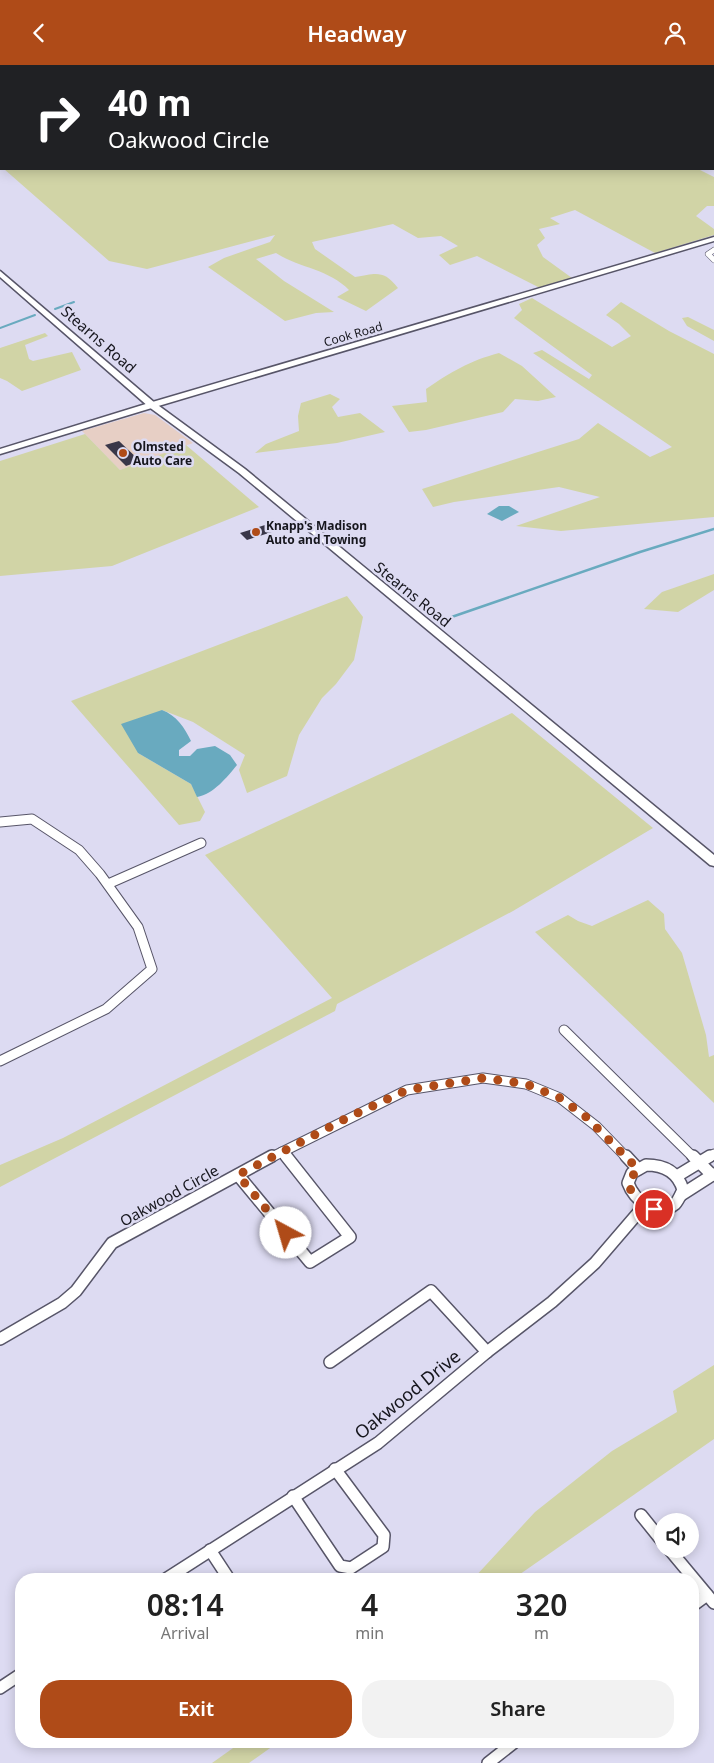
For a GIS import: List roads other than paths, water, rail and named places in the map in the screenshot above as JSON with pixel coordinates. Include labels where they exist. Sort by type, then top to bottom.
[{"type":"main road","name":"Stearns Road","points":[[0,273],[152,405],[242,471],[714,862]]},
{"type":"street","name":"Cook Road","points":[[0,452],[152,405],[714,239]]},
{"type":"street","points":[[714,250],[708,256],[714,260]]},
{"type":"street","points":[[0,822],[32,819],[45,825],[79,850],[108,884],[138,927],[152,969],[106,1009],[4,1059]]},
{"type":"street","points":[[108,884],[201,843]]},
{"type":"street","points":[[564,1030],[713,1175],[681,1195],[676,1203],[670,1207],[654,1209],[636,1201],[629,1187],[630,1179],[638,1169],[655,1165],[671,1171],[677,1176],[682,1183],[681,1195]]},
{"type":"street","name":"Oakwood Circle","points":[[0,1339],[62,1303],[76,1291],[112,1243],[347,1118],[407,1090],[483,1078],[526,1084],[560,1098],[591,1121],[638,1169]]},
{"type":"street","points":[[238,1175],[310,1262],[350,1237],[282,1152]]},
{"type":"street","points":[[677,1176],[714,1154]]},
{"type":"street","name":"Oakwood Drive","points":[[175,1573],[385,1437],[421,1409],[487,1352],[552,1302],[595,1263],[644,1206]]},
{"type":"street","points":[[330,1362],[431,1291],[487,1352]]},
{"type":"street","points":[[293,1496],[340,1566],[351,1568],[383,1547],[384,1535],[335,1469]]},
{"type":"street","points":[[641,1515],[654,1531]]},
{"type":"street","points":[[210,1550],[225,1573]]},
{"type":"street","points":[[677,1558],[689,1573]]},
{"type":"street","points":[[699,1585],[711,1599],[699,1603]]},
{"type":"street","points":[[0,1688],[15,1678]]},
{"type":"street","points":[[488,1763],[507,1748]]},
{"type":"water","points":[[499,506],[509,506],[519,512],[502,521],[487,514]]},
{"type":"water","points":[[162,710],[172,715],[180,723],[191,741],[179,750],[179,756],[190,756],[197,749],[215,746],[230,755],[237,765],[220,784],[209,792],[197,797],[191,784],[138,753],[121,724]]},
{"type":"waterway","points":[[55,309],[74,302]]},
{"type":"waterway","points":[[0,328],[35,315]]},
{"type":"waterway","points":[[440,621],[640,552],[714,529]]},
{"type":"place","name":"Olmsted Auto Care","points":[[123,453]]},
{"type":"place","name":"Knapp's Madison Auto and Towing","points":[[256,532]]}]
